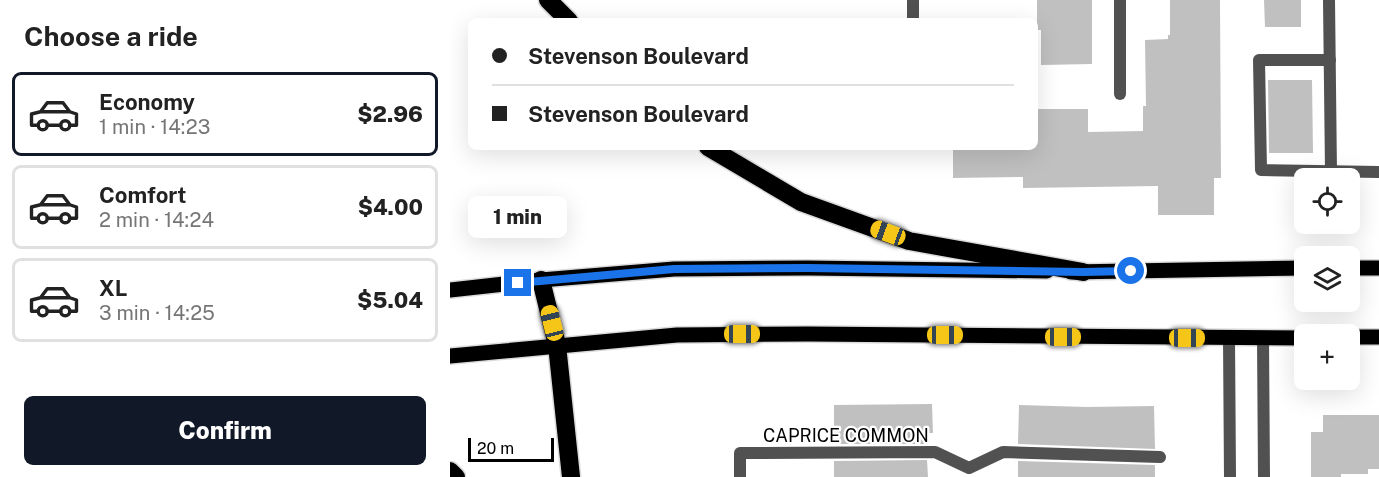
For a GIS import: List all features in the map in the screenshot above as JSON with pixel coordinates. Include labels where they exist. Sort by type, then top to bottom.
[{"type":"highway","points":[[548,0],[566,18]]},
{"type":"highway","points":[[713,150],[801,202],[909,241],[1083,272]]},
{"type":"highway","points":[[541,280],[557,345],[571,477]]},
{"type":"highway","points":[[450,471],[456,477]]},
{"type":"main road","points":[[450,290],[683,269],[808,268],[1083,272],[1294,268]]},
{"type":"main road","points":[[1360,268],[1379,268]]},
{"type":"main road","points":[[450,356],[701,334],[1294,338]]},
{"type":"main road","points":[[1360,338],[1379,337]]},
{"type":"street","points":[[913,0],[913,18]]},
{"type":"street","points":[[1120,0],[1120,94]]},
{"type":"street","points":[[1329,0],[1331,168]]},
{"type":"street","points":[[1294,171],[1261,171],[1259,60],[1330,60]]},
{"type":"street","points":[[1360,172],[1379,172]]},
{"type":"street","points":[[1229,338],[1230,477]]},
{"type":"street","points":[[1263,339],[1264,477]]},
{"type":"street","name":"CAPRICE COMMON","points":[[740,477],[740,453],[935,452],[969,473],[1003,452],[1160,457]]},
{"type":"building","points":[[1037,0],[1092,0],[1092,64],[1041,65],[1041,30],[1038,30]]},
{"type":"building","points":[[1170,0],[1220,0],[1221,178],[1214,178],[1214,215],[1158,215],[1158,186],[1023,188],[1023,177],[953,178],[953,150],[1038,150],[1038,109],[1088,109],[1088,132],[1143,131],[1143,106],[1146,106],[1145,40],[1168,39]]},
{"type":"building","points":[[1264,0],[1301,0],[1301,27],[1265,27]]},
{"type":"building","points":[[1268,80],[1312,80],[1313,153],[1269,153]]},
{"type":"building","points":[[932,404],[933,433],[927,433],[927,444],[834,444],[834,405]]},
{"type":"building","points":[[1019,405],[1154,406],[1155,449],[1018,444]]},
{"type":"building","points":[[1323,415],[1379,415],[1379,469],[1368,469],[1368,474],[1311,477],[1311,432],[1323,432]]},
{"type":"building","points":[[927,460],[928,477],[834,477],[834,461]]},
{"type":"building","points":[[1018,461],[1155,465],[1155,477],[1018,477]]},
{"type":"route","points":[[518,283],[674,269],[1131,271]]}]
